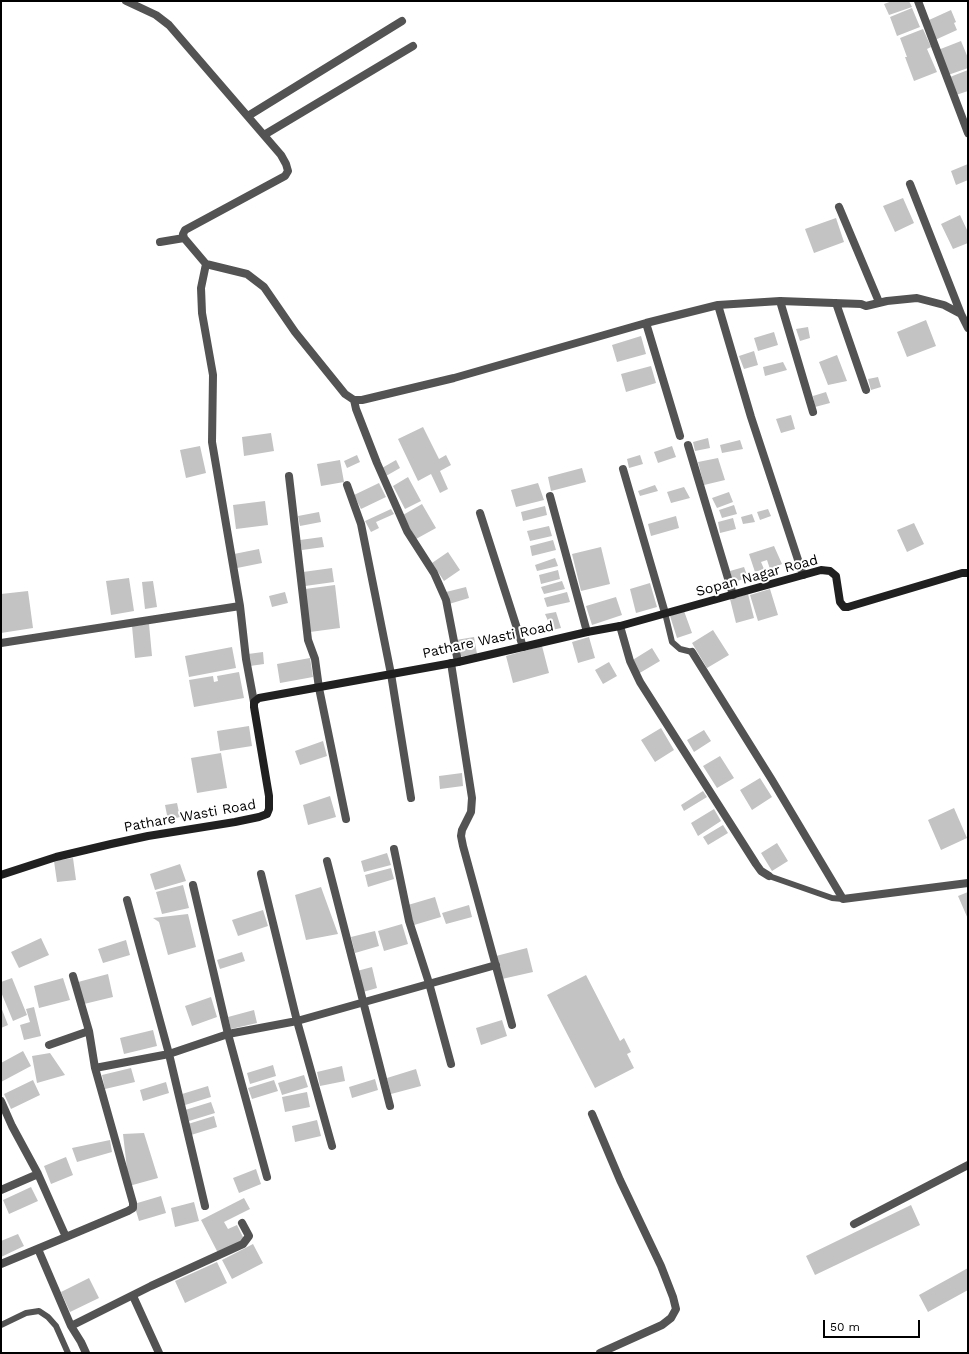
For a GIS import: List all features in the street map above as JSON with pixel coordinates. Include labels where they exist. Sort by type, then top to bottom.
[{"type":"street","points":[[126,1],[156,15],[169,25],[264,135],[286,164],[288,170],[284,176],[186,230],[183,234],[184,238],[206,264],[247,274],[255,278],[264,287],[295,332],[345,394],[354,400],[362,400],[454,378],[646,323],[718,305],[780,301],[860,304],[866,306],[887,300],[917,298],[944,305],[962,314]]},
{"type":"street","points":[[918,1],[968,134]]},
{"type":"street","points":[[248,116],[402,21]]},
{"type":"street","points":[[264,135],[413,46]]},
{"type":"street","points":[[910,184],[968,328]]},
{"type":"street","points":[[839,207],[879,302]]},
{"type":"street","points":[[160,242],[184,238]]},
{"type":"street","points":[[206,264],[202,288],[202,313],[213,375],[212,442],[240,606],[246,659],[254,702]]},
{"type":"street","points":[[780,301],[813,412]]},
{"type":"street","points":[[836,303],[866,390]]},
{"type":"street","points":[[718,305],[751,417],[803,575]]},
{"type":"street","points":[[646,323],[680,436]]},
{"type":"street","points":[[354,400],[356,409],[377,463],[406,531],[434,573],[446,600],[472,798],[472,806],[461,836],[512,1025]]},
{"type":"street","points":[[688,445],[733,595]]},
{"type":"street","points":[[623,469],[664,613]]},
{"type":"street","points":[[289,476],[308,640],[315,659],[346,819]]},
{"type":"street","points":[[347,485],[361,524],[391,674],[411,798]]},
{"type":"street","points":[[550,496],[588,632]]},
{"type":"street","points":[[480,513],[522,647]]},
{"type":"street","name":"Sopan Nagar Road","points":[[620,626],[821,570],[830,571],[836,576],[840,602],[844,607],[962,573],[968,574]]},
{"type":"street","points":[[1,643],[240,606]]},
{"type":"street","points":[[620,626],[630,661],[640,682],[756,864],[761,871],[769,876]]},
{"type":"street","name":"Pathare Wasti Road","points":[[1,875],[56,857],[111,844],[148,836],[235,822],[260,817],[267,814],[269,809],[269,796],[254,707],[254,702],[259,698],[320,688],[454,662],[620,626]]},
{"type":"street","points":[[692,652],[772,780],[843,899],[968,882]]},
{"type":"street","points":[[394,849],[409,921],[429,983],[451,1064]]},
{"type":"street","points":[[327,861],[390,1106]]},
{"type":"street","points":[[261,874],[297,1021],[332,1146]]},
{"type":"street","points":[[193,885],[228,1034],[267,1177]]},
{"type":"street","points":[[127,900],[169,1054],[205,1206]]},
{"type":"street","points":[[95,1068],[169,1054],[228,1034],[297,1021],[496,965]]},
{"type":"street","points":[[1,1264],[128,1212],[133,1208],[129,1186],[95,1068],[89,1031],[73,976]]},
{"type":"street","points":[[49,1046],[89,1031]]},
{"type":"street","points":[[1,1101],[12,1126],[38,1174],[66,1237]]},
{"type":"street","points":[[592,1114],[620,1180],[661,1266],[673,1296],[676,1308],[672,1318],[662,1325],[600,1353]]},
{"type":"street","points":[[854,1224],[968,1165]]},
{"type":"street","points":[[1,1190],[38,1174]]},
{"type":"street","points":[[71,1326],[242,1244],[248,1236],[242,1223]]},
{"type":"street","points":[[38,1249],[71,1326],[86,1353]]},
{"type":"street","points":[[133,1296],[159,1353]]},
{"type":"lane","points":[[664,613],[672,642],[680,649],[692,652]]},
{"type":"lane","points":[[769,876],[832,898],[843,899]]},
{"type":"lane","points":[[1,1325],[26,1313],[39,1311],[48,1317],[56,1326],[68,1353]]},
{"type":"building","points":[[892,1],[909,1],[912,7],[889,15],[884,4]]},
{"type":"building","points":[[912,8],[920,27],[897,36],[890,17]]},
{"type":"building","points":[[951,10],[956,22],[954,23],[957,30],[935,40],[929,20]]},
{"type":"building","points":[[923,29],[931,47],[927,49],[937,72],[914,81],[900,38]]},
{"type":"building","points":[[961,41],[968,58],[968,68],[948,75],[938,50]]},
{"type":"building","points":[[968,70],[968,91],[956,95],[950,77]]},
{"type":"building","points":[[968,164],[968,180],[956,185],[951,171]]},
{"type":"building","points":[[903,198],[914,223],[895,232],[883,206]]},
{"type":"building","points":[[960,215],[968,232],[968,243],[953,249],[941,224]]},
{"type":"building","points":[[836,218],[844,242],[814,253],[805,229]]},
{"type":"building","points":[[926,320],[936,346],[907,357],[897,332]]},
{"type":"building","points":[[808,327],[810,338],[800,341],[796,329]]},
{"type":"building","points":[[774,332],[778,345],[758,351],[754,338]]},
{"type":"building","points":[[641,336],[646,354],[617,362],[612,345]]},
{"type":"building","points":[[754,351],[758,365],[744,369],[739,356]]},
{"type":"building","points":[[837,355],[847,381],[828,385],[819,362]]},
{"type":"building","points":[[783,362],[787,370],[765,376],[763,367]]},
{"type":"building","points":[[651,366],[656,383],[626,392],[621,374]]},
{"type":"building","points":[[878,377],[881,387],[871,390],[868,379]]},
{"type":"building","points":[[826,392],[830,403],[815,407],[813,396]]},
{"type":"building","points":[[791,415],[795,429],[781,433],[776,419]]},
{"type":"building","points":[[423,427],[439,459],[446,455],[451,465],[440,471],[448,489],[440,493],[431,474],[418,481],[398,439]]},
{"type":"building","points":[[271,433],[274,451],[244,456],[242,437]]},
{"type":"building","points":[[708,438],[710,448],[695,451],[693,442]]},
{"type":"building","points":[[740,440],[743,449],[722,453],[720,445]]},
{"type":"building","points":[[200,446],[206,473],[186,478],[180,450]]},
{"type":"building","points":[[672,446],[676,457],[658,463],[654,452]]},
{"type":"building","points":[[357,455],[360,462],[347,468],[344,461]]},
{"type":"building","points":[[640,455],[643,464],[629,468],[627,459]]},
{"type":"building","points":[[718,458],[725,480],[704,485],[698,462]]},
{"type":"building","points":[[340,460],[344,482],[321,486],[317,464]]},
{"type":"building","points":[[396,460],[400,468],[386,476],[382,468]]},
{"type":"building","points":[[582,468],[586,482],[551,491],[548,477]]},
{"type":"building","points":[[408,477],[421,501],[405,509],[393,486]]},
{"type":"building","points":[[379,483],[386,497],[361,509],[354,495]]},
{"type":"building","points":[[538,483],[544,500],[516,507],[511,490]]},
{"type":"building","points":[[655,485],[658,491],[640,496],[638,491]]},
{"type":"building","points":[[684,487],[690,498],[671,503],[667,492]]},
{"type":"building","points":[[729,492],[733,502],[717,508],[712,498]]},
{"type":"building","points":[[265,501],[268,525],[236,529],[233,505]]},
{"type":"building","points":[[422,504],[436,528],[416,539],[403,515]]},
{"type":"building","points":[[734,505],[737,514],[722,518],[719,510]]},
{"type":"building","points":[[545,506],[547,515],[523,521],[521,512]]},
{"type":"building","points":[[391,509],[394,514],[376,522],[379,528],[371,532],[365,521]]},
{"type":"building","points":[[768,509],[771,516],[760,520],[757,512]]},
{"type":"building","points":[[319,512],[321,522],[300,526],[298,516]]},
{"type":"building","points":[[752,514],[755,522],[743,524],[741,517]]},
{"type":"building","points":[[676,516],[679,528],[651,536],[648,524]]},
{"type":"building","points":[[733,518],[736,529],[720,533],[718,522]]},
{"type":"building","points":[[914,523],[924,544],[907,552],[897,530]]},
{"type":"building","points":[[549,526],[552,536],[530,541],[527,531]]},
{"type":"building","points":[[322,537],[324,547],[302,550],[300,540]]},
{"type":"building","points":[[553,540],[556,550],[532,556],[530,546]]},
{"type":"building","points":[[774,546],[782,564],[770,569],[767,560],[761,562],[764,569],[755,572],[749,554]]},
{"type":"building","points":[[601,547],[610,584],[581,591],[572,554]]},
{"type":"building","points":[[259,549],[262,563],[237,568],[234,554]]},
{"type":"building","points":[[448,552],[460,570],[444,581],[432,563]]},
{"type":"building","points":[[555,558],[558,566],[537,571],[535,565]]},
{"type":"building","points":[[744,567],[748,578],[733,582],[730,571]]},
{"type":"building","points":[[332,568],[334,582],[305,586],[303,572]]},
{"type":"building","points":[[558,570],[560,579],[541,584],[539,575]]},
{"type":"building","points":[[129,578],[134,611],[111,615],[106,581]]},
{"type":"building","points":[[153,581],[157,607],[145,609],[142,582]]},
{"type":"building","points":[[562,581],[565,589],[544,594],[541,587]]},
{"type":"building","points":[[650,583],[657,607],[636,613],[630,589]]},
{"type":"building","points":[[335,585],[340,628],[310,632],[305,589]]},
{"type":"building","points":[[466,587],[469,598],[449,604],[446,592]]},
{"type":"building","points":[[770,589],[778,615],[758,621],[750,595]]},
{"type":"building","points":[[28,591],[33,628],[1,633],[1,594]]},
{"type":"building","points":[[285,592],[288,603],[272,607],[269,596]]},
{"type":"building","points":[[567,592],[570,602],[547,607],[544,598]]},
{"type":"building","points":[[748,594],[754,618],[736,623],[730,599]]},
{"type":"building","points":[[616,597],[622,615],[592,625],[586,606]]},
{"type":"building","points":[[684,611],[692,633],[677,638],[670,616]]},
{"type":"building","points":[[556,612],[561,628],[552,630],[545,614]]},
{"type":"building","points":[[149,624],[152,656],[135,658],[132,626]]},
{"type":"building","points":[[713,630],[729,655],[707,668],[692,643]]},
{"type":"building","points":[[474,637],[477,654],[458,657],[456,640]]},
{"type":"building","points":[[589,637],[595,658],[578,663],[572,642]]},
{"type":"building","points":[[542,646],[549,673],[513,683],[506,656]]},
{"type":"building","points":[[232,647],[236,668],[189,677],[185,656]]},
{"type":"building","points":[[652,648],[660,661],[638,674],[631,661]]},
{"type":"building","points":[[263,652],[264,664],[250,666],[248,654]]},
{"type":"building","points":[[310,658],[313,677],[280,683],[277,664]]},
{"type":"building","points":[[609,662],[617,676],[603,684],[595,670]]},
{"type":"building","points":[[239,672],[244,698],[194,707],[189,680],[213,676],[214,682],[218,681],[217,676]]},
{"type":"building","points":[[249,726],[252,746],[220,751],[217,731]]},
{"type":"building","points":[[661,728],[674,750],[655,762],[641,740]]},
{"type":"building","points":[[704,730],[711,741],[694,752],[687,740]]},
{"type":"building","points":[[323,741],[327,756],[300,765],[295,751]]},
{"type":"building","points":[[221,753],[227,788],[197,793],[191,758]]},
{"type":"building","points":[[720,756],[734,778],[717,788],[703,766]]},
{"type":"building","points":[[462,773],[463,786],[440,789],[439,776]]},
{"type":"building","points":[[760,778],[772,797],[752,810],[740,790]]},
{"type":"building","points":[[703,791],[707,797],[684,811],[681,805]]},
{"type":"building","points":[[330,796],[336,817],[308,825],[303,805]]},
{"type":"building","points":[[177,803],[180,817],[168,820],[165,805]]},
{"type":"building","points":[[954,808],[967,838],[941,850],[928,820]]},
{"type":"building","points":[[714,809],[721,821],[698,836],[691,823]]},
{"type":"building","points":[[723,825],[728,833],[708,845],[703,837]]},
{"type":"building","points":[[777,843],[788,861],[772,871],[761,853]]},
{"type":"building","points":[[387,853],[391,865],[364,872],[361,861]]},
{"type":"building","points":[[73,858],[76,880],[57,882],[54,861]]},
{"type":"building","points":[[180,864],[186,881],[155,890],[150,874]]},
{"type":"building","points":[[391,868],[394,879],[368,887],[365,875]]},
{"type":"building","points":[[183,885],[189,908],[162,914],[156,892]]},
{"type":"building","points":[[321,887],[338,934],[306,940],[295,895]]},
{"type":"building","points":[[968,892],[968,919],[958,896]]},
{"type":"building","points":[[435,897],[441,917],[414,925],[408,905]]},
{"type":"building","points":[[469,905],[472,917],[446,924],[442,913]]},
{"type":"building","points":[[263,910],[268,926],[238,936],[232,920]]},
{"type":"building","points":[[188,914],[196,947],[168,955],[159,922],[153,918]]},
{"type":"building","points":[[402,924],[408,944],[384,951],[378,931]]},
{"type":"building","points":[[375,931],[379,946],[355,953],[351,937]]},
{"type":"building","points":[[41,938],[49,955],[19,968],[11,952]]},
{"type":"building","points":[[126,940],[130,955],[103,963],[98,949]]},
{"type":"building","points":[[527,948],[533,972],[502,979],[496,956]]},
{"type":"building","points":[[242,952],[245,961],[220,969],[217,960]]},
{"type":"building","points":[[372,967],[377,988],[363,992],[357,971]]},
{"type":"building","points":[[108,974],[113,997],[84,1004],[78,982]]},
{"type":"building","points":[[586,975],[620,1041],[624,1038],[631,1052],[627,1054],[634,1068],[595,1088],[547,995]]},
{"type":"building","points":[[12,978],[27,1015],[13,1021],[1,992],[1,982]]},
{"type":"building","points":[[63,978],[70,1000],[39,1008],[34,986]]},
{"type":"building","points":[[211,997],[217,1017],[192,1026],[185,1006]]},
{"type":"building","points":[[1,1007],[8,1025],[1,1028]]},
{"type":"building","points":[[34,1007],[41,1036],[24,1040],[20,1025],[30,1022],[26,1009]]},
{"type":"building","points":[[254,1010],[257,1023],[231,1029],[228,1017]]},
{"type":"building","points":[[502,1020],[507,1036],[481,1045],[476,1028]]},
{"type":"building","points":[[153,1030],[157,1046],[124,1054],[120,1038]]},
{"type":"building","points":[[23,1051],[31,1066],[1,1082],[1,1063]]},
{"type":"building","points":[[50,1053],[65,1075],[37,1083],[32,1056]]},
{"type":"building","points":[[273,1065],[276,1076],[250,1084],[247,1073]]},
{"type":"building","points":[[342,1066],[345,1081],[320,1086],[317,1072]]},
{"type":"building","points":[[131,1068],[135,1082],[105,1089],[102,1075]]},
{"type":"building","points":[[416,1069],[421,1086],[391,1094],[387,1078]]},
{"type":"building","points":[[304,1075],[308,1087],[282,1095],[278,1083]]},
{"type":"building","points":[[375,1079],[378,1090],[352,1098],[349,1087]]},
{"type":"building","points":[[33,1080],[40,1095],[11,1109],[4,1094]]},
{"type":"building","points":[[274,1080],[278,1091],[252,1099],[248,1088]]},
{"type":"building","points":[[166,1082],[169,1093],[143,1101],[140,1090]]},
{"type":"building","points":[[208,1086],[211,1097],[185,1105],[182,1094]]},
{"type":"building","points":[[307,1092],[310,1107],[285,1112],[282,1097]]},
{"type":"building","points":[[211,1102],[215,1113],[189,1121],[185,1110]]},
{"type":"building","points":[[214,1116],[217,1127],[191,1135],[188,1124]]},
{"type":"building","points":[[317,1120],[321,1136],[295,1142],[292,1126]]},
{"type":"building","points":[[144,1133],[158,1178],[129,1186],[123,1134]]},
{"type":"building","points":[[110,1140],[112,1152],[77,1162],[72,1148]]},
{"type":"building","points":[[66,1157],[73,1175],[51,1184],[44,1166]]},
{"type":"building","points":[[256,1169],[261,1184],[239,1193],[233,1178]]},
{"type":"building","points":[[31,1187],[38,1201],[9,1214],[3,1200]]},
{"type":"building","points":[[161,1196],[166,1213],[139,1221],[134,1204]]},
{"type":"building","points":[[244,1198],[250,1209],[224,1222],[228,1229],[237,1225],[244,1239],[218,1253],[201,1220]]},
{"type":"building","points":[[194,1202],[199,1221],[175,1227],[171,1208]]},
{"type":"building","points":[[911,1205],[920,1225],[815,1275],[806,1256]]},
{"type":"building","points":[[18,1234],[24,1246],[1,1257],[1,1241]]},
{"type":"building","points":[[253,1244],[263,1263],[232,1279],[222,1260]]},
{"type":"building","points":[[217,1262],[227,1283],[185,1303],[175,1281]]},
{"type":"building","points":[[968,1268],[968,1290],[928,1312],[919,1295]]},
{"type":"building","points":[[89,1278],[99,1298],[70,1312],[61,1292]]}]
